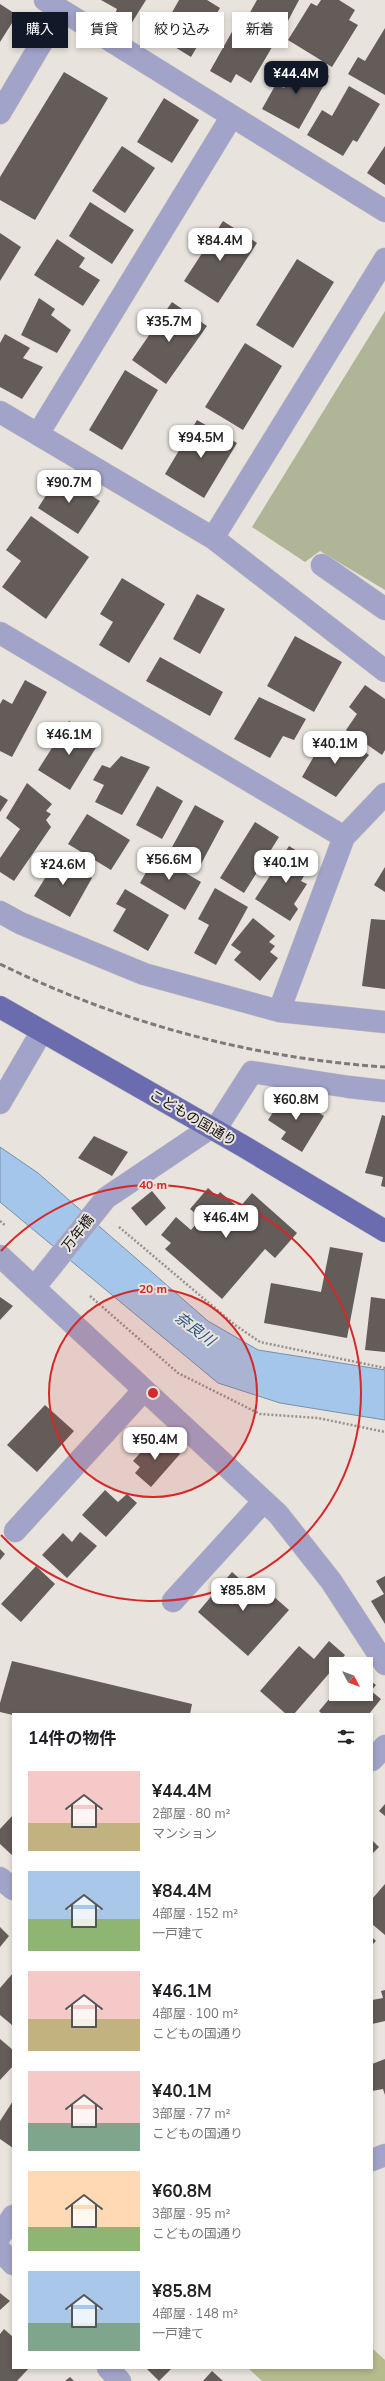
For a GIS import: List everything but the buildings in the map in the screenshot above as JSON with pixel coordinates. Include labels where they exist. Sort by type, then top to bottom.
[{"type":"main road","name":"こどもの国通り","points":[[0,1007],[385,1231]]},
{"type":"street","points":[[0,113],[53,5],[385,211]]},
{"type":"street","points":[[38,434],[232,116]]},
{"type":"street","points":[[212,538],[385,259]]},
{"type":"street","points":[[0,412],[212,538],[385,671]]},
{"type":"street","points":[[322,565],[385,609]]},
{"type":"street","points":[[0,633],[344,837]]},
{"type":"street","points":[[279,1011],[344,837],[385,794]]},
{"type":"street","points":[[0,912],[20,923],[144,974],[279,1011],[385,1022]]},
{"type":"street","points":[[0,1103],[42,1031]]},
{"type":"street","points":[[212,1129],[252,1072],[349,1087],[385,1090]]},
{"type":"street","name":"万年橋","points":[[34,1288],[106,1198],[212,1129]]},
{"type":"street","points":[[0,1256],[278,1514],[330,1581],[385,1664]]},
{"type":"street","points":[[15,1531],[144,1390]]},
{"type":"street","points":[[174,1601],[264,1501]]},
{"type":"street","points":[[373,1759],[385,1746]]},
{"type":"street","points":[[0,1878],[12,1888]]},
{"type":"street","points":[[373,2160],[385,2155]]},
{"type":"street","points":[[0,2236],[12,2218]]},
{"type":"street","points":[[0,2250],[12,2263]]},
{"type":"street","points":[[109,2369],[120,2381]]},
{"type":"path","points":[[98,1208],[235,1325],[260,1342],[385,1368]]},
{"type":"path","points":[[89,1295],[178,1373],[260,1414],[318,1418],[385,1432]]},
{"type":"green space","points":[[385,311],[385,590],[320,551],[305,562],[252,527]]},
{"type":"green space","points":[[373,2349],[385,2360],[385,2381],[262,2381],[249,2369],[373,2369]]},
{"type":"water","name":"奈良川","points":[[0,1147],[38,1173],[208,1321],[258,1350],[385,1370],[385,1420],[280,1403],[218,1383],[0,1202]]},
{"type":"railway","points":[[0,964],[92,1004],[188,1034],[236,1046],[285,1055],[385,1067]]}]
